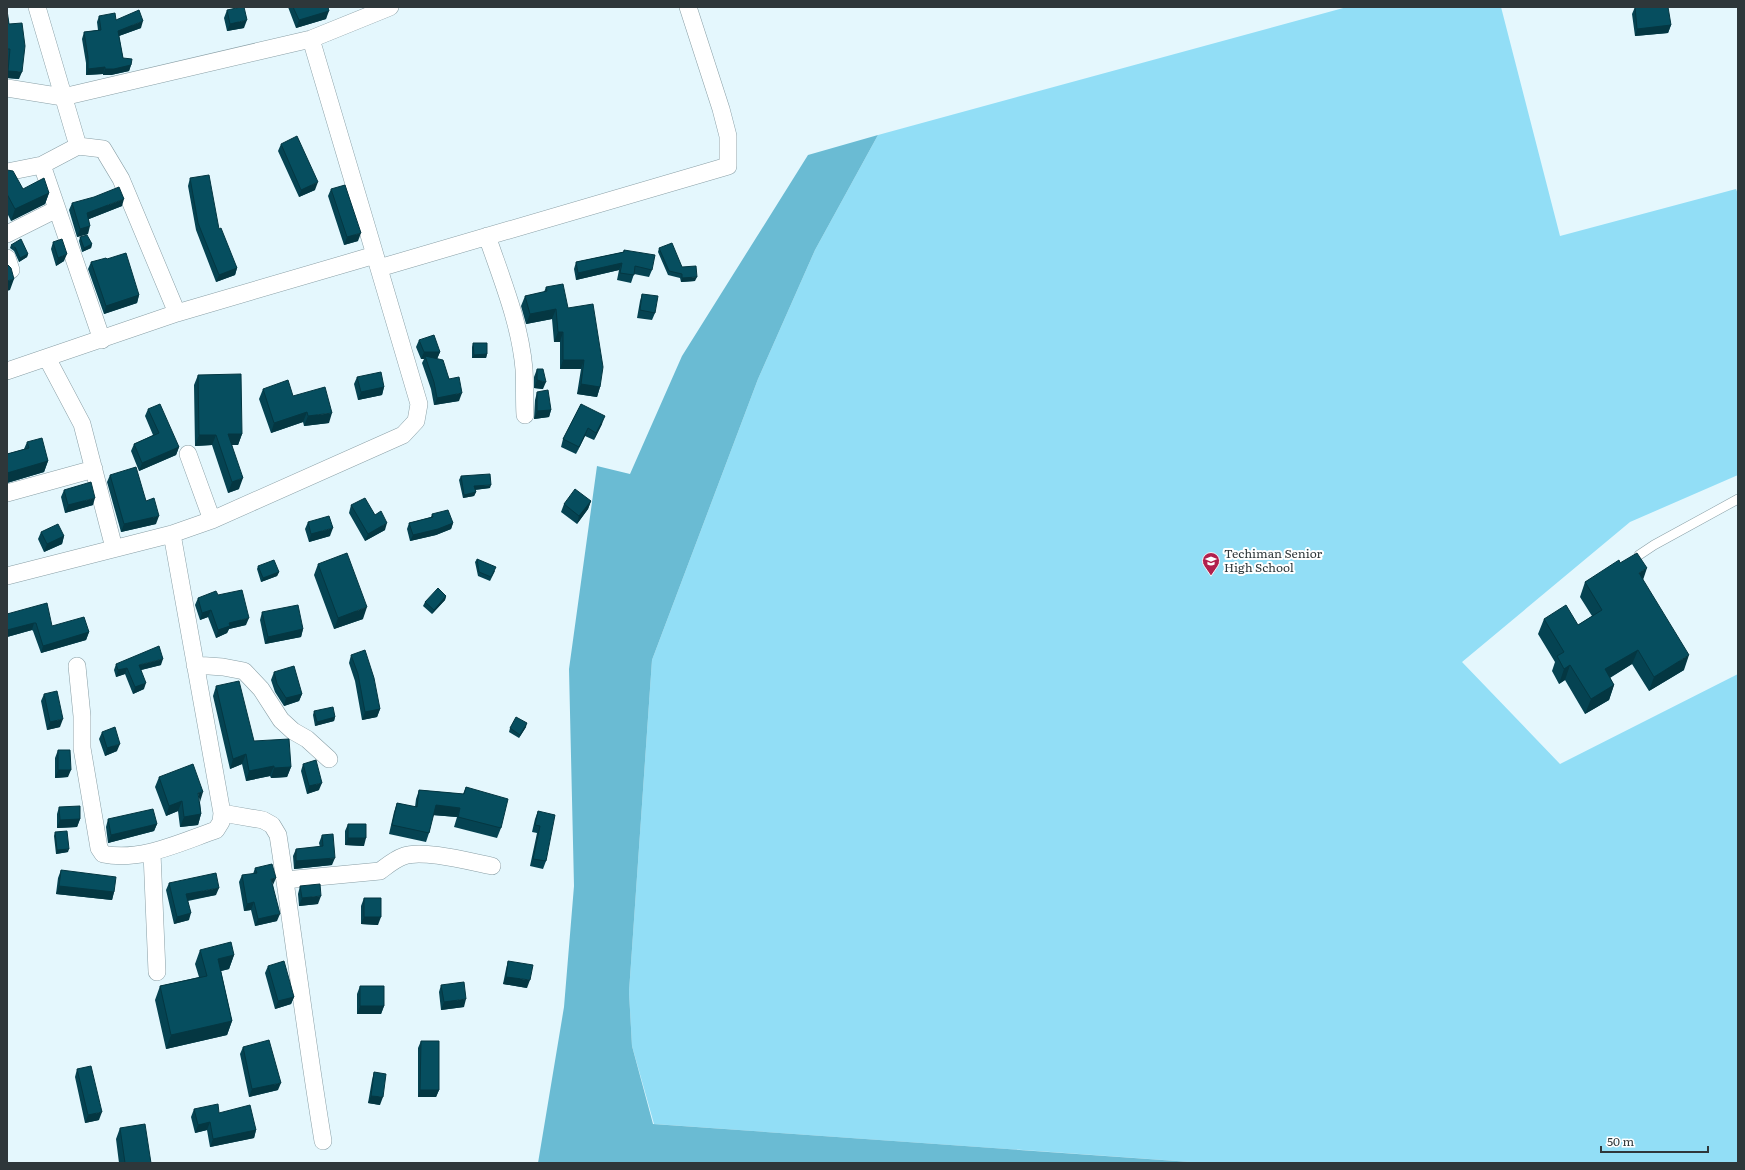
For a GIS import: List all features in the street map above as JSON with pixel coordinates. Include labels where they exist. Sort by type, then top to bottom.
[{"type":"street","points":[[37,7],[78,146]]},
{"type":"street","points":[[7,88],[63,97],[311,39],[390,7]]},
{"type":"street","points":[[7,370],[102,340],[177,313],[377,262],[487,236],[728,166],[728,136],[721,109],[688,7]]},
{"type":"street","points":[[7,576],[172,534],[212,520],[403,435],[416,421],[419,404],[311,39]]},
{"type":"street","points":[[7,172],[42,165],[78,146],[103,149],[122,178],[177,313]]},
{"type":"street","points":[[42,165],[102,340]]},
{"type":"street","points":[[7,234],[57,209]]},
{"type":"street","points":[[487,236],[512,308],[518,336],[524,369],[525,415]]},
{"type":"street","points":[[47,358],[82,424],[114,548]]},
{"type":"street","points":[[188,454],[212,520]]},
{"type":"street","points":[[7,493],[94,470]]},
{"type":"street","points":[[76,666],[82,716],[82,748],[99,848],[102,854],[111,856],[152,853],[216,830],[221,822],[222,814],[172,534]]},
{"type":"street","points":[[195,665],[223,667],[244,672],[261,690],[281,720],[293,731],[307,739],[329,759]]},
{"type":"street","points":[[222,814],[263,820],[272,825],[278,835],[323,1141]]},
{"type":"street","points":[[152,853],[157,972]]},
{"type":"street","points":[[285,880],[380,871],[392,861],[405,855],[435,854],[492,866]]},
{"type":"lane","points":[[1639,555],[1654,545],[1738,499]]},
{"type":"shaded area","name":"Techiman Senior High School","points":[[1347,7],[1501,7],[1560,236],[1736,189],[1738,194],[1738,475],[1630,522],[1462,662],[1560,764],[1738,674],[1738,1163],[1205,1163],[654,1124],[632,1046],[629,992],[652,660],[758,379],[815,250],[878,135]]},
{"type":"shaded area","points":[[878,135],[815,250],[758,379],[652,660],[629,992],[632,1046],[653,1124],[1205,1163],[538,1163],[564,1007],[574,886],[569,669],[597,466],[630,474],[682,356],[808,155]]},
{"type":"building","points":[[244,7],[247,20],[230,24],[227,10]]},
{"type":"building","points":[[293,7],[328,7],[329,11],[299,20]]},
{"type":"building","points":[[1635,7],[1668,7],[1671,25],[1637,29]]},
{"type":"building","points":[[7,10],[9,24],[22,23],[25,46],[22,72],[8,71],[10,49],[7,49]]},
{"type":"building","points":[[139,10],[143,21],[118,31],[123,58],[132,59],[131,65],[114,69],[105,69],[105,67],[88,69],[88,57],[84,32],[101,30],[99,16],[115,13],[116,20]]},
{"type":"building","points":[[297,136],[318,182],[301,190],[281,144]]},
{"type":"building","points":[[7,170],[13,171],[23,189],[44,178],[49,193],[15,209],[7,194]]},
{"type":"building","points":[[209,175],[219,229],[221,228],[237,268],[219,275],[198,223],[190,178]]},
{"type":"building","points":[[345,185],[361,233],[347,237],[331,189]]},
{"type":"building","points":[[119,187],[124,199],[87,213],[90,226],[80,229],[72,203],[94,197]]},
{"type":"building","points":[[87,235],[92,244],[84,248],[80,237]]},
{"type":"building","points":[[21,239],[28,254],[20,258],[15,247],[11,245]]},
{"type":"building","points":[[62,239],[67,254],[58,258],[53,242]]},
{"type":"building","points":[[672,243],[682,267],[696,266],[697,277],[682,278],[682,274],[669,271],[659,248]]},
{"type":"building","points":[[624,250],[655,255],[652,270],[635,266],[634,275],[620,273],[622,263],[578,273],[576,262],[624,252]]},
{"type":"building","points":[[126,253],[139,295],[106,306],[91,262]]},
{"type":"building","points":[[7,264],[11,268],[14,279],[7,281]]},
{"type":"building","points":[[563,284],[568,308],[593,304],[603,367],[600,387],[581,384],[584,360],[563,360],[563,332],[558,332],[556,309],[530,314],[525,296],[547,291],[546,287]]},
{"type":"building","points":[[642,294],[658,296],[655,313],[640,310]]},
{"type":"building","points":[[434,335],[440,352],[424,352],[419,340]]},
{"type":"building","points":[[473,343],[487,343],[487,354],[474,355]]},
{"type":"building","points":[[425,356],[443,360],[449,379],[459,377],[462,393],[437,398],[434,382]]},
{"type":"building","points":[[537,369],[543,369],[546,382],[537,380]]},
{"type":"building","points":[[381,372],[384,387],[361,392],[357,377]]},
{"type":"building","points":[[241,374],[242,434],[228,434],[243,478],[232,482],[216,435],[199,435],[198,375]]},
{"type":"building","points":[[288,380],[293,396],[325,387],[332,413],[308,416],[307,412],[274,423],[263,389]]},
{"type":"building","points":[[548,390],[551,410],[537,411],[537,392]]},
{"type":"building","points":[[160,404],[179,447],[142,463],[134,444],[159,433],[148,409]]},
{"type":"building","points":[[581,404],[605,416],[596,433],[588,428],[579,447],[563,439]]},
{"type":"building","points":[[42,438],[48,461],[7,473],[7,454],[29,448],[27,442]]},
{"type":"building","points":[[136,467],[146,501],[154,498],[159,516],[124,524],[110,475]]},
{"type":"building","points":[[490,474],[491,485],[474,486],[476,492],[464,495],[461,476]]},
{"type":"building","points":[[91,482],[95,498],[68,505],[64,490]]},
{"type":"building","points":[[575,489],[591,501],[579,516],[564,504]]},
{"type":"building","points":[[365,498],[375,515],[381,511],[387,523],[368,534],[351,505]]},
{"type":"building","points":[[448,510],[453,523],[438,529],[413,535],[409,523],[433,517],[432,514]]},
{"type":"building","points":[[329,516],[333,528],[311,534],[308,522]]},
{"type":"building","points":[[58,524],[64,536],[47,544],[41,532]]},
{"type":"building","points":[[347,553],[367,607],[338,618],[318,564]]},
{"type":"building","points":[[1637,553],[1647,568],[1639,573],[1689,655],[1654,677],[1638,650],[1605,669],[1614,685],[1591,699],[1570,665],[1564,669],[1557,656],[1564,652],[1544,619],[1566,605],[1578,625],[1602,610],[1585,582],[1619,560],[1620,563]]},
{"type":"building","points":[[477,559],[496,567],[491,577],[479,572]]},
{"type":"building","points":[[274,560],[279,572],[263,578],[258,566]]},
{"type":"building","points":[[438,588],[446,596],[434,610],[425,602]]},
{"type":"building","points":[[242,590],[249,618],[229,623],[230,626],[218,630],[211,610],[202,613],[198,598],[216,591],[218,595]]},
{"type":"building","points":[[47,603],[52,626],[84,617],[89,632],[43,646],[36,623],[7,630],[7,614]]},
{"type":"building","points":[[298,605],[303,629],[268,637],[262,612]]},
{"type":"building","points":[[159,646],[163,659],[139,665],[146,683],[135,687],[127,668],[118,670],[116,664]]},
{"type":"building","points":[[365,650],[374,678],[380,709],[365,712],[358,674],[351,655]]},
{"type":"building","points":[[294,666],[302,694],[286,698],[277,684],[274,672]]},
{"type":"building","points":[[239,681],[254,741],[289,739],[291,767],[274,768],[274,766],[249,771],[246,754],[233,759],[216,686]]},
{"type":"building","points":[[57,691],[63,719],[50,722],[44,694]]},
{"type":"building","points":[[333,707],[335,717],[317,722],[314,711]]},
{"type":"building","points":[[516,717],[527,723],[520,735],[510,728]]},
{"type":"building","points":[[115,727],[120,744],[107,748],[102,732]]},
{"type":"building","points":[[58,750],[70,750],[71,770],[58,770]]},
{"type":"building","points":[[316,760],[322,783],[309,786],[303,764]]},
{"type":"building","points":[[193,764],[203,792],[198,793],[201,814],[184,817],[182,801],[169,806],[159,777]]},
{"type":"building","points":[[466,787],[508,799],[501,828],[458,817],[460,808],[436,805],[429,833],[392,825],[397,803],[417,807],[419,790],[464,794]]},
{"type":"building","points":[[80,806],[80,819],[60,820],[59,807]]},
{"type":"building","points":[[153,809],[157,824],[111,835],[108,819]]},
{"type":"building","points":[[538,811],[555,815],[546,861],[533,859],[540,826],[535,825]]},
{"type":"building","points":[[348,824],[366,824],[366,838],[348,838]]},
{"type":"building","points":[[67,831],[69,849],[57,850],[55,832]]},
{"type":"building","points":[[333,834],[335,858],[296,861],[296,849],[323,846],[322,835]]},
{"type":"building","points":[[272,864],[276,878],[271,879],[280,914],[258,919],[254,902],[247,904],[242,875],[257,873],[255,868]]},
{"type":"building","points":[[61,870],[116,877],[114,892],[59,886]]},
{"type":"building","points":[[216,873],[219,888],[186,894],[191,913],[177,917],[169,883]]},
{"type":"building","points":[[320,884],[321,896],[302,898],[300,886]]},
{"type":"building","points":[[364,898],[381,898],[381,917],[364,917]]},
{"type":"building","points":[[231,942],[234,955],[218,959],[232,1021],[171,1035],[160,986],[207,976],[200,950]]},
{"type":"building","points":[[284,961],[294,997],[278,1001],[268,966]]},
{"type":"building","points":[[508,961],[533,965],[530,980],[506,977]]},
{"type":"building","points":[[464,982],[466,999],[444,1002],[441,985]]},
{"type":"building","points":[[360,986],[384,986],[384,1006],[360,1006]]},
{"type":"building","points":[[269,1040],[281,1083],[252,1089],[243,1047]]},
{"type":"building","points":[[421,1041],[439,1041],[439,1090],[420,1090]]},
{"type":"building","points":[[91,1066],[102,1112],[88,1115],[77,1069]]},
{"type":"building","points":[[374,1072],[386,1074],[383,1097],[371,1096]]},
{"type":"building","points":[[218,1104],[219,1113],[250,1105],[256,1130],[213,1139],[210,1122],[198,1125],[194,1109]]},
{"type":"building","points":[[145,1124],[151,1163],[125,1163],[120,1128]]},
{"type":"place","name":"Techiman Senior High School","points":[[1211,576]]}]
